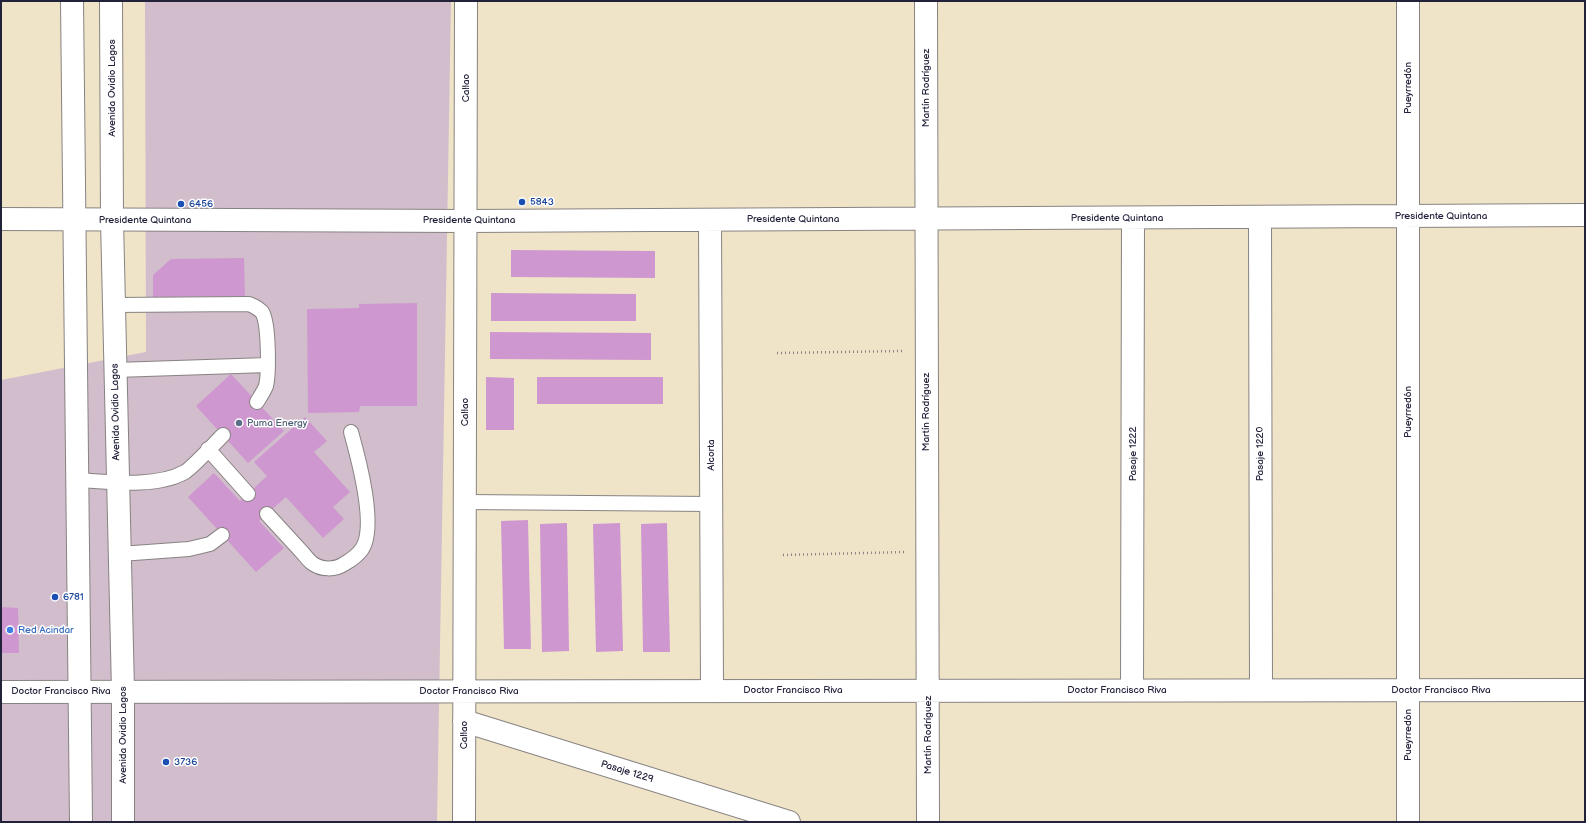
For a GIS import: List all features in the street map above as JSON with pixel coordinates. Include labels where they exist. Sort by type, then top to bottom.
[{"type":"street","points":[[72,1],[81,822]]},
{"type":"street","name":"Avenida Ovidio Lagos","points":[[112,1],[112,220],[123,691],[124,822]]},
{"type":"street","name":"Callao","points":[[464,822],[466,1]]},
{"type":"street","name":"Martín Rodríguez","points":[[926,1],[928,822]]},
{"type":"street","name":"Pueyrredón","points":[[1408,1],[1408,822]]},
{"type":"street","name":"Presidente Quintana","points":[[1,219],[466,221],[1260,218],[1585,215]]},
{"type":"street","name":"Pasaje 1222","points":[[1132,690],[1133,218]]},
{"type":"street","name":"Pasaje 1220","points":[[1260,218],[1261,690]]},
{"type":"street","name":"Alcorta","points":[[710,220],[712,690]]},
{"type":"street","name":"Doctor Francisco Riva","points":[[1,692],[1585,690]]},
{"type":"street","name":"Pasaje 1229","points":[[464,721],[789,822]]},
{"type":"lane","points":[[114,305],[249,304],[256,307],[264,317],[266,324],[268,365],[266,386],[257,402]]},
{"type":"lane","points":[[115,370],[268,365]]},
{"type":"lane","points":[[267,514],[312,563],[324,568],[332,569],[342,566],[356,556],[363,548],[367,533],[368,512],[364,487],[351,432]]},
{"type":"lane","points":[[78,480],[150,482],[169,478],[186,471],[223,435]]},
{"type":"lane","points":[[208,449],[248,494]]},
{"type":"lane","points":[[465,502],[711,504]]},
{"type":"lane","points":[[120,554],[188,550],[210,544],[222,535]]},
{"type":"path","points":[[777,353],[926,351]]},
{"type":"path","points":[[782,555],[927,551]]},
{"type":"shaded area","points":[[145,1],[451,1],[437,822],[1,822],[1,380],[146,352]]},
{"type":"building","points":[[511,250],[655,251],[655,278],[511,277]]},
{"type":"building","points":[[244,258],[245,296],[153,297],[153,275],[171,259]]},
{"type":"building","points":[[491,293],[636,294],[636,321],[491,321]]},
{"type":"building","points":[[417,303],[417,406],[360,406],[359,412],[308,413],[307,309],[359,308],[359,304]]},
{"type":"building","points":[[490,332],[651,333],[651,360],[490,359]]},
{"type":"building","points":[[231,374],[284,431],[248,463],[196,406]]},
{"type":"building","points":[[486,377],[514,378],[514,430],[486,430]]},
{"type":"building","points":[[537,377],[663,377],[663,404],[537,404]]},
{"type":"building","points":[[305,417],[327,441],[314,452],[350,492],[333,507],[344,519],[323,538],[286,497],[259,521],[284,548],[256,572],[188,497],[214,473],[240,501],[267,476],[254,462]]},
{"type":"building","points":[[528,520],[531,649],[504,649],[501,521]]},
{"type":"building","points":[[567,523],[569,651],[542,652],[540,524]]},
{"type":"building","points":[[620,523],[623,651],[596,652],[593,524]]},
{"type":"building","points":[[667,523],[670,652],[643,652],[641,524]]},
{"type":"building","name":"Red Acindar","points":[[1,607],[18,608],[19,653],[1,653]]},
{"type":"place","name":"5843","points":[[522,202]]},
{"type":"place","name":"6456","points":[[181,204]]},
{"type":"place","name":"Puma Energy","points":[[239,423]]},
{"type":"place","name":"6781","points":[[55,597]]},
{"type":"place","name":"Red Acindar","points":[[10,630]]},
{"type":"place","name":"3736","points":[[166,762]]}]
